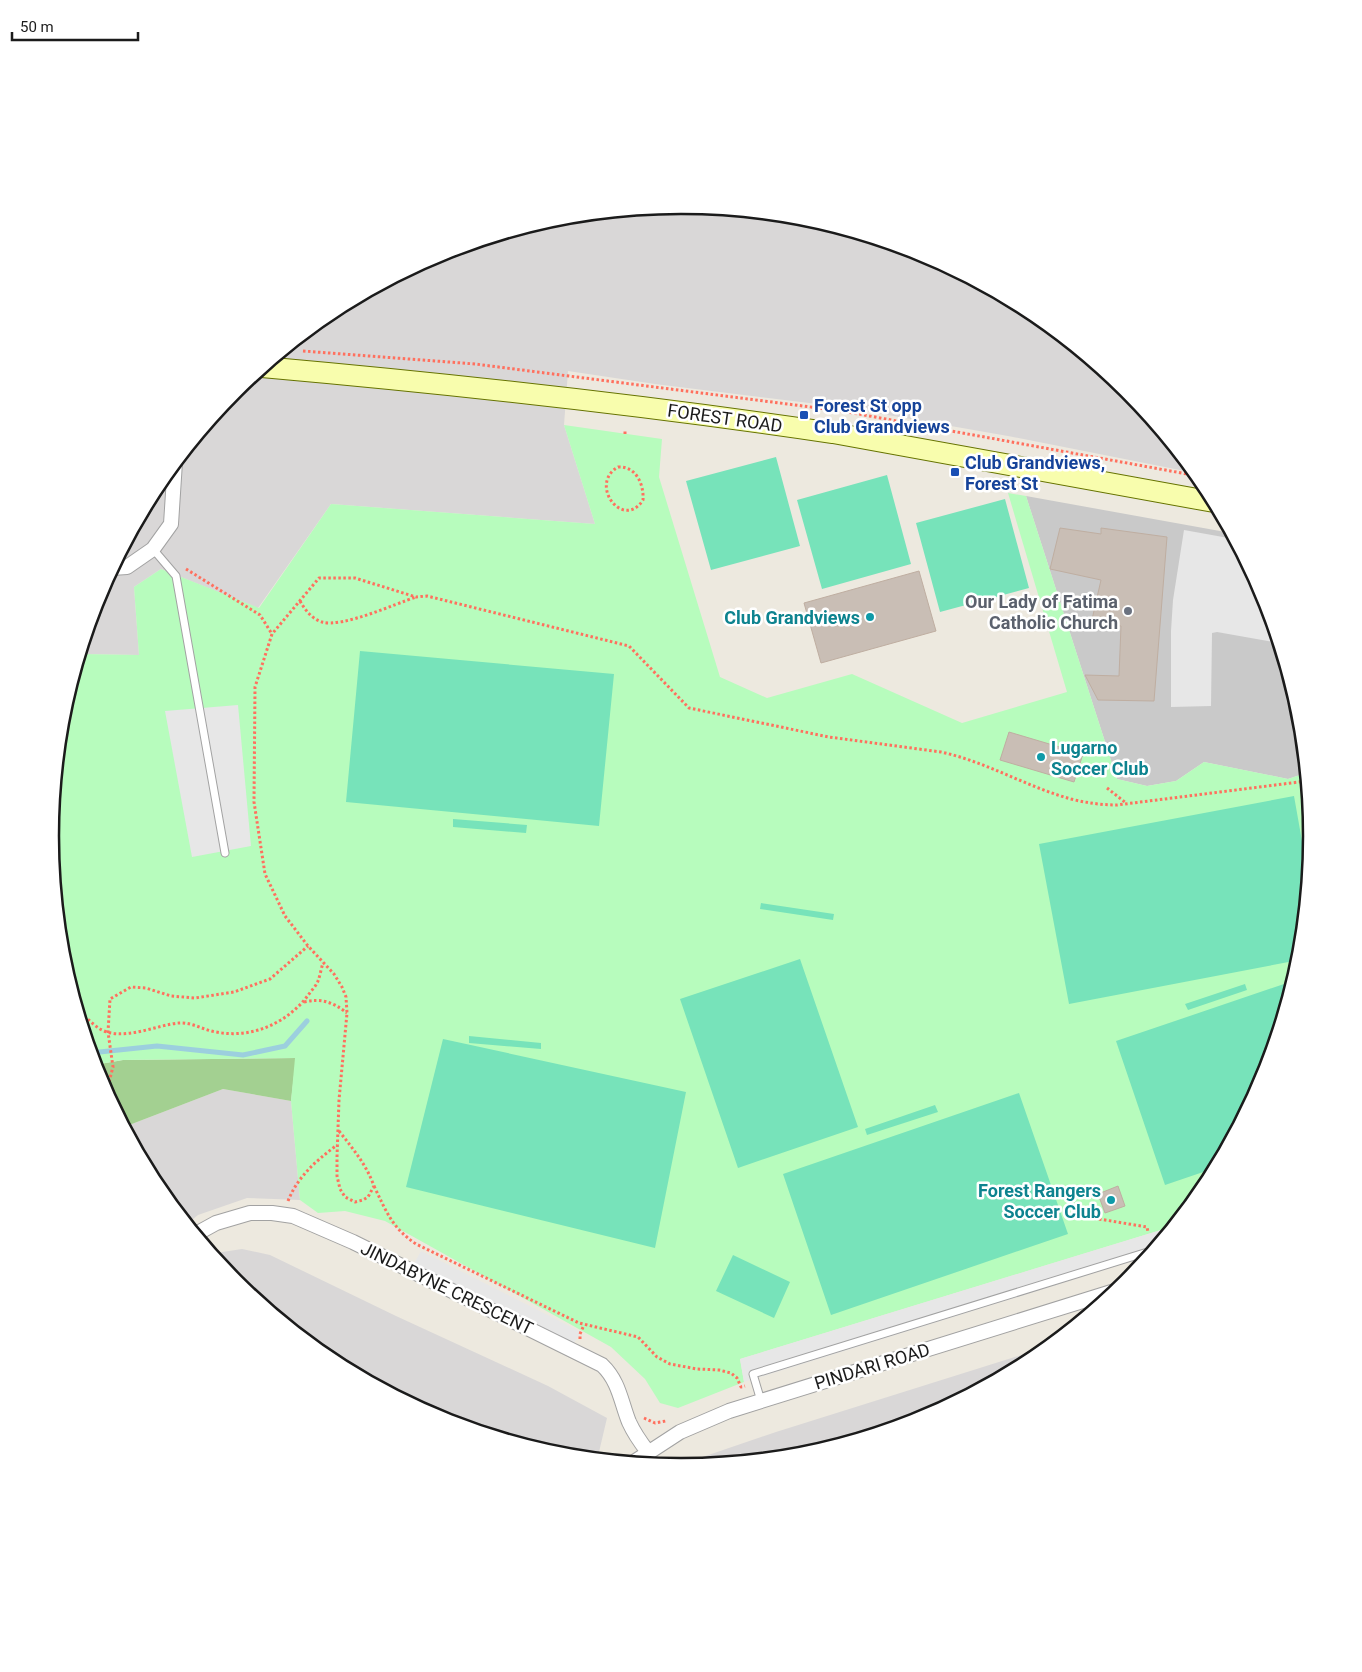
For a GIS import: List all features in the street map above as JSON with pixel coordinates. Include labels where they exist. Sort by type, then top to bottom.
[{"type":"street","name":"FOREST ROAD","points":[[270,369],[554,396],[765,423],[833,433],[1204,500]]},
{"type":"street","points":[[120,567],[127,566],[153,549],[171,524],[174,475]]},
{"type":"street","name":"JINDABYNE CRESCENT","points":[[201,1231],[216,1223],[250,1213],[272,1213],[313,1224],[339,1236],[602,1366],[610,1373],[616,1383],[630,1424],[648,1452]]},
{"type":"street","name":"PINDARI ROAD","points":[[641,1457],[680,1432],[761,1400],[1100,1296]]},
{"type":"lane","points":[[153,549],[176,576],[225,853]]},
{"type":"lane","points":[[761,1400],[753,1374],[1142,1254]]},
{"type":"path","points":[[625,467],[631,470],[642,483],[643,500],[634,509],[626,511],[619,508],[611,501],[607,493],[608,476],[612,470],[618,468],[625,467]]},
{"type":"path","points":[[178,564],[260,615],[272,634]]},
{"type":"path","points":[[374,1186],[368,1196],[363,1200],[355,1202],[344,1197],[340,1189],[337,1176],[338,1131],[347,1013],[346,997],[342,987],[285,916],[265,874],[254,802],[255,687],[272,634],[319,578],[355,578],[416,597]]},
{"type":"path","points":[[300,602],[313,618],[333,623],[349,620],[416,597],[427,596],[629,646],[689,708],[829,737],[958,755],[975,760],[1038,788],[1072,800],[1099,804],[1127,804],[1301,782]]},
{"type":"path","points":[[1107,788],[1127,804]]},
{"type":"path","points":[[109,1080],[113,1067],[108,1032],[110,999],[131,986],[146,988],[171,996],[195,998],[234,992],[270,979],[308,946]]},
{"type":"path","points":[[86,1016],[100,1028],[108,1032],[122,1034],[179,1023],[191,1024],[216,1032],[243,1034],[263,1029],[284,1020],[304,1002],[318,983],[323,962]]},
{"type":"path","points":[[304,1002],[323,1000],[336,1005],[347,1013]]},
{"type":"path","points":[[338,1131],[363,1161],[389,1218],[401,1233],[416,1244],[584,1325],[638,1337],[657,1357],[670,1364],[731,1373],[738,1378],[741,1387]]},
{"type":"path","points":[[283,1215],[291,1195],[304,1173],[314,1162],[338,1145]]},
{"type":"path","points":[[1099,1219],[1147,1227],[1148,1232]]},
{"type":"path","points":[[582,1342],[580,1334],[584,1325]]},
{"type":"path","points":[[736,1392],[741,1387],[756,1382]]},
{"type":"path","points":[[642,1416],[655,1423],[668,1420]]},
{"type":"shaded area","points":[[640,215],[722,215],[762,219],[842,235],[919,261],[992,297],[1060,342],[1121,396],[1149,426],[1185,471],[1008,436],[842,407],[655,384],[568,371],[564,425],[595,524],[331,504],[258,608],[161,569],[134,587],[139,655],[86,654],[106,598],[142,525],[187,457],[241,396],[302,342],[370,297],[443,261],[520,235],[560,226]]},
{"type":"shaded area","points":[[1026,496],[1224,532],[1256,598],[1270,636],[1282,675],[1291,715],[1300,775],[1288,779],[1204,762],[1176,781],[1147,786],[1117,779]]},
{"type":"shaded area","points":[[1184,530],[1227,538],[1256,598],[1272,642],[1217,632],[1212,633],[1211,706],[1171,707],[1173,600]]},
{"type":"shaded area","points":[[238,705],[251,846],[192,857],[165,711]]},
{"type":"shaded area","points":[[223,1089],[291,1101],[300,1200],[247,1198],[198,1215],[191,1220],[164,1182],[130,1125]]},
{"type":"shaded area","points":[[1163,1229],[1136,1260],[744,1382],[740,1359]]},
{"type":"shaded area","points":[[242,1249],[270,1255],[548,1386],[607,1418],[599,1452],[520,1437],[443,1411],[406,1394],[370,1375],[302,1330],[241,1276],[219,1253]]},
{"type":"shaded area","points":[[421,1251],[581,1332],[570,1349],[410,1271]]},
{"type":"shaded area","points":[[1026,1353],[992,1375],[956,1394],[919,1411],[881,1425],[842,1437],[802,1446],[762,1453],[701,1458]]},
{"type":"green space","points":[[564,425],[662,439],[659,477],[720,677],[767,698],[852,674],[962,723],[1067,692],[1008,493],[1026,496],[1117,779],[1147,786],[1176,781],[1204,762],[1288,779],[1300,775],[1303,836],[1302,877],[1298,917],[1282,997],[1256,1074],[1239,1111],[1220,1147],[1198,1182],[1163,1229],[740,1359],[744,1382],[678,1408],[660,1403],[645,1379],[611,1347],[385,1221],[345,1211],[318,1213],[300,1200],[291,1101],[295,1058],[123,1060],[102,1064],[80,997],[64,917],[60,877],[60,795],[71,715],[86,654],[139,655],[134,587],[161,569],[259,608],[331,504],[595,524]]},
{"type":"green space","points":[[776,457],[800,546],[711,570],[686,481]]},
{"type":"green space","points":[[887,475],[911,564],[822,589],[797,500]]},
{"type":"green space","points":[[1005,499],[1029,588],[940,612],[916,523]]},
{"type":"green space","points":[[360,651],[614,674],[599,826],[346,802]]},
{"type":"green space","points":[[1294,796],[1303,845],[1302,877],[1298,917],[1290,962],[1069,1004],[1039,844]]},
{"type":"green space","points":[[453,819],[527,825],[526,833],[453,827]]},
{"type":"green space","points":[[761,903],[834,914],[833,920],[760,909]]},
{"type":"green space","points":[[800,959],[858,1127],[738,1168],[680,999]]},
{"type":"green space","points":[[1245,984],[1247,990],[1188,1010],[1185,1004]]},
{"type":"green space","points":[[1285,984],[1270,1036],[1256,1074],[1220,1147],[1205,1172],[1165,1185],[1116,1041]]},
{"type":"green space","points":[[469,1036],[541,1043],[541,1049],[469,1043]]},
{"type":"green space","points":[[443,1039],[686,1092],[655,1248],[406,1187]]},
{"type":"green space","points":[[296,1058],[291,1101],[223,1089],[130,1125],[102,1064],[123,1060]]},
{"type":"green space","points":[[1019,1093],[1068,1234],[831,1315],[783,1174]]},
{"type":"green space","points":[[935,1105],[938,1112],[867,1135],[865,1129]]},
{"type":"green space","points":[[733,1255],[790,1282],[774,1318],[716,1291]]},
{"type":"building","name":"Our Lady of Fatima Catholic Church","points":[[1060,528],[1101,534],[1101,528],[1167,537],[1154,701],[1098,700],[1085,675],[1119,676],[1121,626],[1091,624],[1101,580],[1050,569]]},
{"type":"building","name":"Club Grandviews","points":[[919,571],[936,631],[821,663],[804,603]]},
{"type":"building","name":"Lugarno Soccer Club","points":[[1009,732],[1083,754],[1074,782],[1000,760]]},
{"type":"building","name":"Forest Rangers Soccer Club","points":[[1118,1186],[1125,1206],[1105,1213],[1098,1194]]},
{"type":"waterway","points":[[98,1052],[157,1046],[243,1055],[285,1046],[307,1021]]},
{"type":"place","name":"Forest St opp Club Grandviews","points":[[804,415]]},
{"type":"place","name":"Club Grandviews, Forest St","points":[[955,472]]},
{"type":"place","name":"Our Lady of Fatima Catholic Church","points":[[1128,611]]},
{"type":"place","name":"Club Grandviews","points":[[870,617]]},
{"type":"place","name":"Lugarno Soccer Club","points":[[1041,757]]},
{"type":"place","name":"Forest Rangers Soccer Club","points":[[1111,1200]]}]
